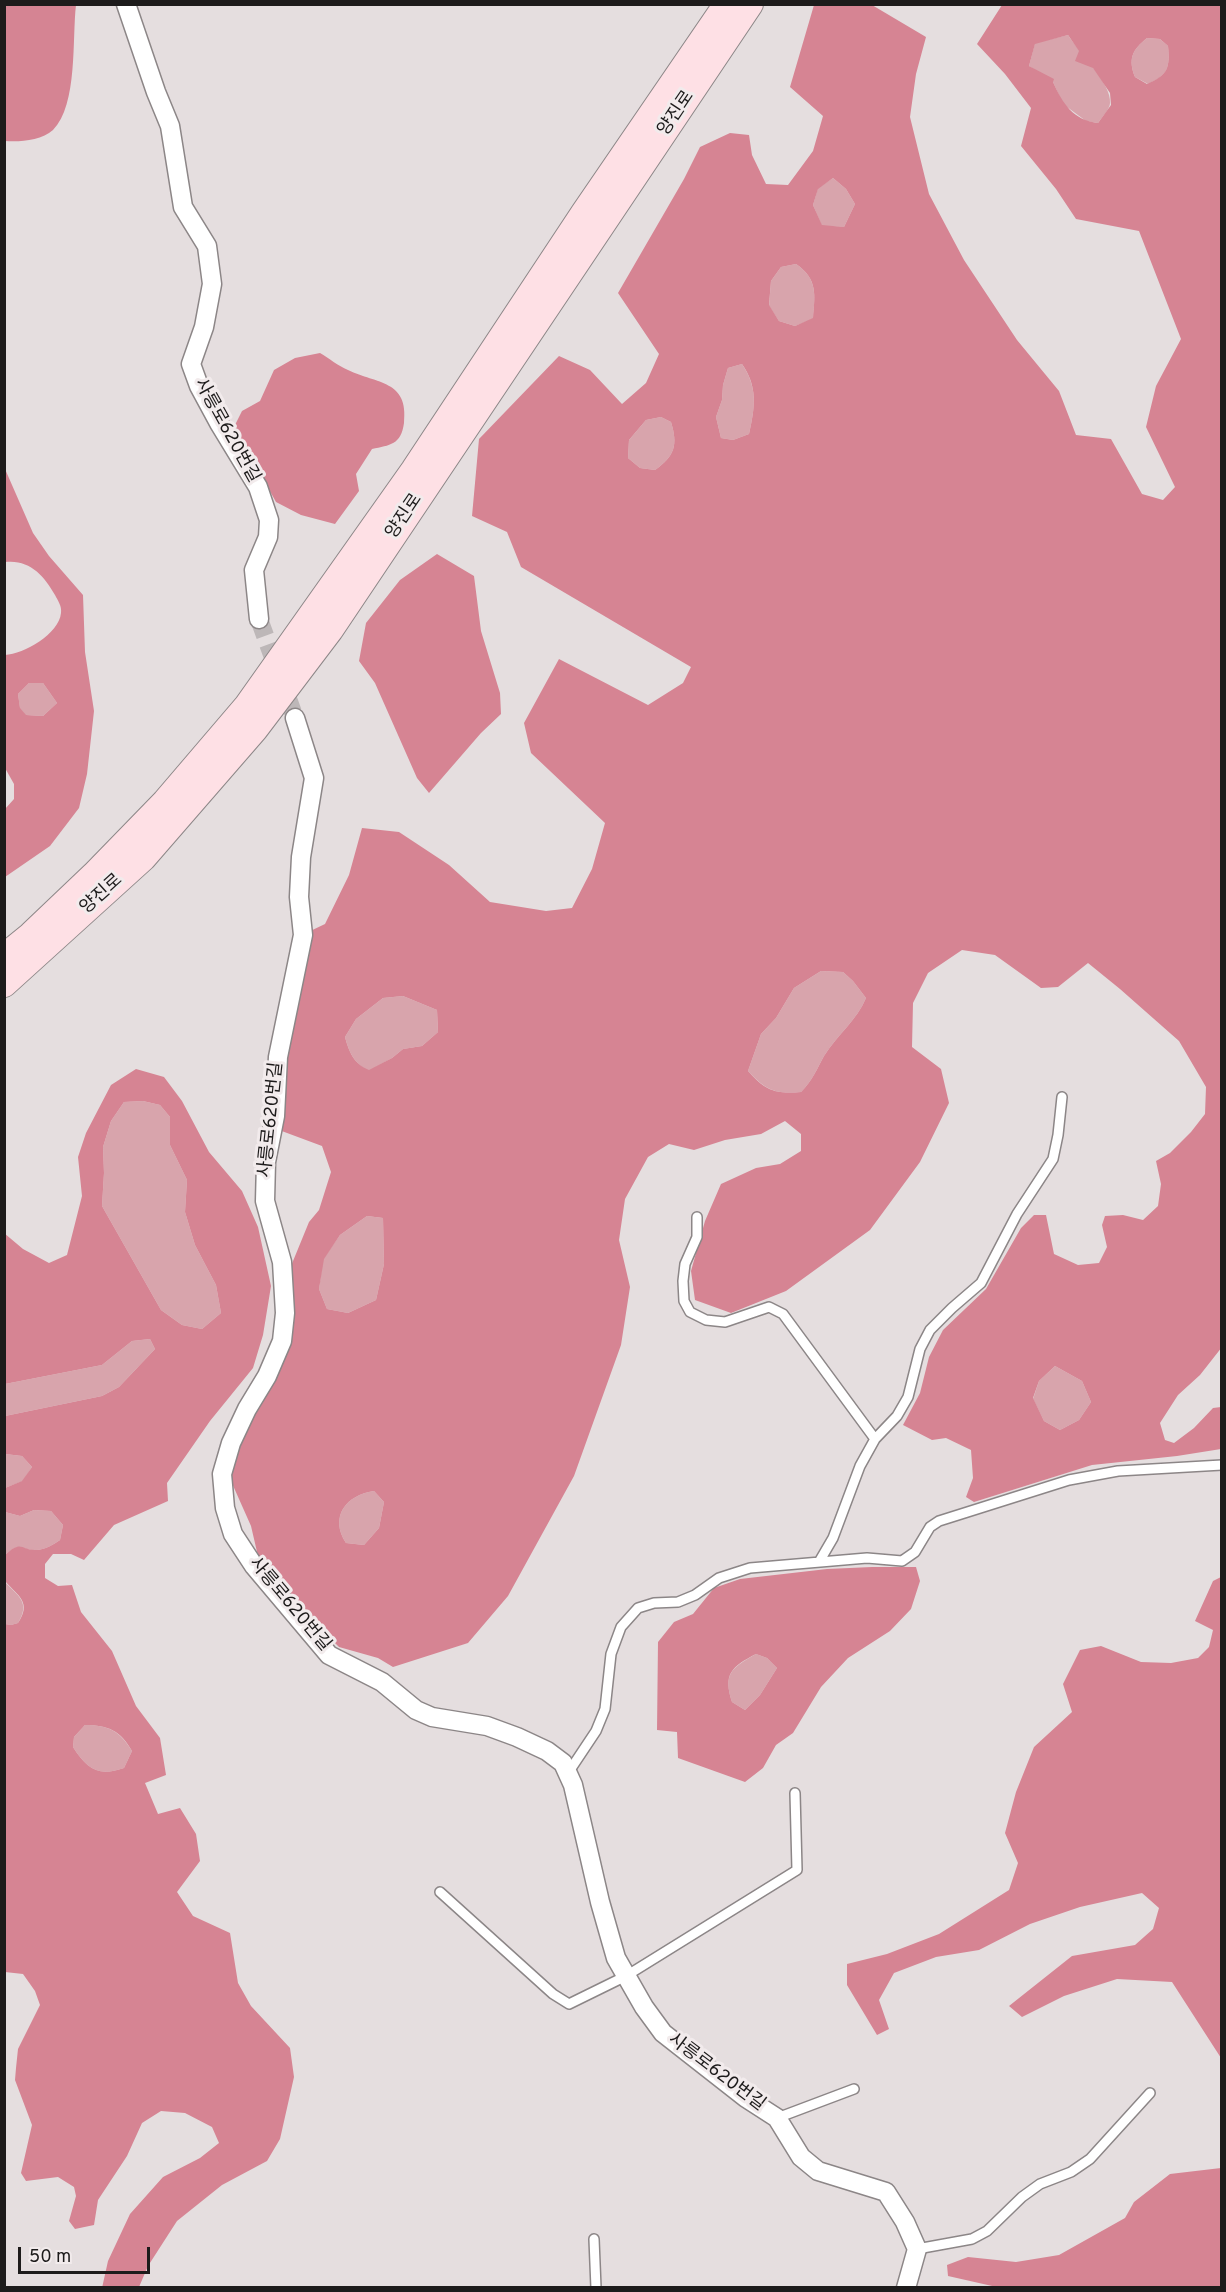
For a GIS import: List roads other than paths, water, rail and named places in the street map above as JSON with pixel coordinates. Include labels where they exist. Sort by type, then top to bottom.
[{"type":"main road","name":"양진로","points":[[4,957],[94,875],[165,802],[247,706],[407,479],[726,4]]},
{"type":"main road","name":"양진로","points":[[4,984],[144,858],[255,729],[330,630],[750,4]]},
{"type":"main road","points":[[722,47],[756,4]]},
{"type":"street","name":"사릉로620번길","points":[[126,4],[170,126],[183,207],[207,246],[212,284],[204,327],[191,364],[199,386],[219,423],[258,487],[269,520],[268,537],[254,570],[259,620]]},
{"type":"street","name":"사릉로620번길","points":[[295,718],[314,778],[301,857],[299,897],[303,935],[278,1057],[274,1116],[266,1162],[265,1201],[282,1262],[285,1313],[282,1341],[267,1376],[246,1409],[231,1443],[222,1474],[225,1508],[232,1534],[254,1566],[330,1655],[382,1682],[416,1710],[432,1717],[487,1726],[547,1751],[563,1763],[573,1785],[600,1902],[616,1958],[663,2033],[746,2098],[777,2118],[801,2157],[818,2171],[886,2192],[905,2222],[917,2249]]},
{"type":"street","points":[[906,2288],[917,2249]]},
{"type":"lane","points":[[819,1562],[833,1538],[860,1466],[875,1439],[897,1416],[908,1397],[920,1348],[930,1330],[981,1283],[1017,1214],[1053,1159],[1062,1097]]},
{"type":"lane","points":[[697,1217],[697,1237],[685,1264],[683,1281],[684,1301],[690,1312],[706,1320],[724,1322],[769,1307],[783,1314],[875,1439]]},
{"type":"lane","points":[[568,1773],[597,1731],[605,1709],[610,1654],[621,1627],[639,1608],[654,1603],[678,1602],[695,1595],[718,1578],[750,1568],[867,1558],[902,1561],[915,1552],[930,1527],[939,1521],[1069,1480],[1118,1472],[1221,1465]]},
{"type":"lane","points":[[440,1892],[553,1994],[569,2004],[626,1976],[796,1870],[795,1793]]},
{"type":"lane","points":[[777,2118],[854,2089]]},
{"type":"lane","points":[[917,2249],[972,2239],[987,2231],[1022,2197],[1040,2184],[1071,2172],[1090,2159],[1150,2093]]},
{"type":"lane","points":[[594,2239],[596,2288]]},
{"type":"tunnel","points":[[259,619],[295,718]]}]
